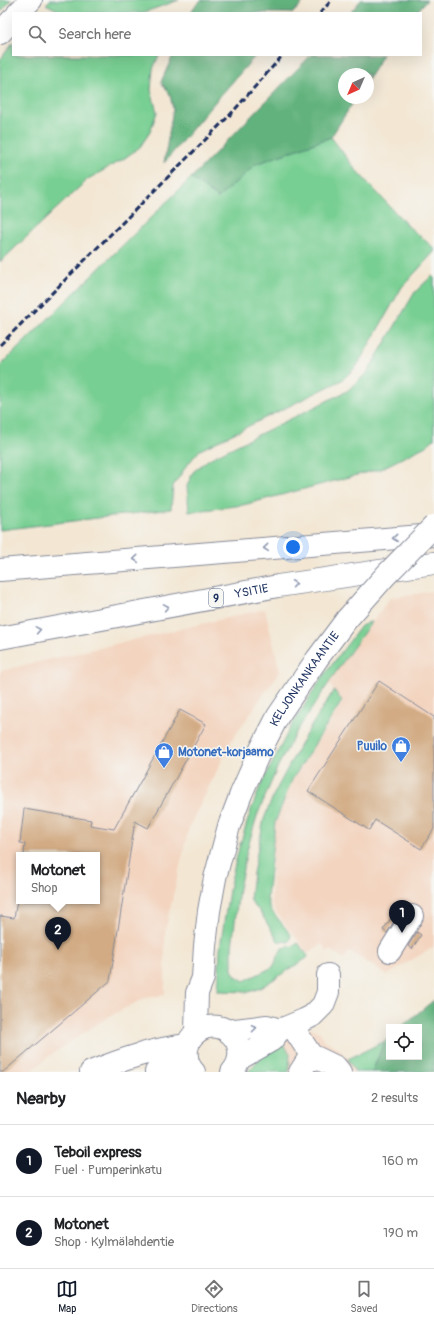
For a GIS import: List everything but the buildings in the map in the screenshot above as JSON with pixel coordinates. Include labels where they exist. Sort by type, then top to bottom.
[{"type":"main road","points":[[19,12],[31,0]]},
{"type":"main road","points":[[0,33],[12,20]]},
{"type":"main road","name":"KELJONKANKAANTIE","points":[[192,1054],[197,993],[203,978],[209,911],[215,878],[229,826],[258,755],[278,716],[317,659],[348,619],[386,575],[434,526]]},
{"type":"main road","points":[[0,570],[434,535]]},
{"type":"main road","name":"YSITIE","points":[[0,638],[278,586],[434,563]]},
{"type":"main road","points":[[384,947],[406,912]]},
{"type":"main road","points":[[236,1065],[272,1040],[286,1028],[312,1016],[323,1005],[328,992],[328,975]]},
{"type":"main road","name":"KELJONKANKAANTIE","points":[[203,978],[210,991],[212,1012],[223,1029],[234,1036],[237,1042],[240,1053],[236,1065]]},
{"type":"main road","points":[[156,1072],[174,1067],[192,1054],[206,1028],[213,1027],[223,1029],[267,1026],[286,1028]]},
{"type":"main road","points":[[286,1028],[305,1064],[336,1067],[340,1072]]},
{"type":"main road","points":[[91,1072],[124,1059],[159,1049],[192,1054]]},
{"type":"shaded area","points":[[434,591],[434,947],[387,975],[349,951],[344,959],[330,950],[328,952],[322,944],[307,953],[273,908],[271,900],[273,843],[276,823],[293,780],[343,702],[329,684],[340,666],[390,598]]},
{"type":"shaded area","points":[[265,609],[280,671],[233,738],[189,827],[165,931],[165,995],[145,998],[108,1017],[52,1054],[30,1072],[0,1072],[0,671]]},
{"type":"shaded area","points":[[311,1028],[321,1033],[324,1040],[337,1047],[348,1059],[355,1072],[289,1072],[290,1053],[281,1041]]},
{"type":"green space","points":[[0,0],[11,0],[0,13]]},
{"type":"green space","points":[[50,0],[179,0],[145,12],[61,12],[46,4]]},
{"type":"green space","points":[[201,0],[305,0],[294,12],[192,12]]},
{"type":"green space","points":[[361,0],[427,0],[417,12],[351,12]]},
{"type":"green space","points":[[12,43],[12,56],[159,56],[153,69],[151,90],[157,112],[150,132],[140,147],[122,160],[88,179],[0,262],[0,60]]},
{"type":"green space","points":[[173,56],[255,56],[164,163],[173,109],[170,95],[161,82]]},
{"type":"green space","points":[[310,56],[382,56],[374,69],[374,68],[338,68],[338,104],[352,104],[331,137],[256,164],[218,198],[191,178]]},
{"type":"green space","points":[[331,137],[356,170],[409,227],[434,248],[434,252],[402,287],[357,366],[342,380],[200,450],[187,465],[173,486],[171,509],[0,530],[0,366],[191,178],[218,198],[256,164]]},
{"type":"green space","points":[[432,276],[434,278],[434,439],[426,446],[380,469],[243,505],[189,512],[187,486],[193,472],[209,459],[347,391],[367,373],[415,292]]},
{"type":"green space","points":[[372,621],[295,734],[278,766],[257,816],[247,850],[239,888],[232,947],[232,970],[236,976],[244,981],[273,967],[282,948],[293,946],[298,943],[308,956],[260,988],[249,992],[218,991],[220,948],[230,884],[239,848],[260,787],[289,730],[321,679],[361,626]]},
{"type":"green space","points":[[334,690],[342,701],[292,780],[275,823],[267,898],[270,909],[291,935],[289,942],[278,941],[259,910],[254,906],[250,899],[253,873],[264,819],[274,794],[303,739]]},
{"type":"green space","points":[[434,1000],[434,1072],[372,1072],[386,1040],[386,1060],[422,1060],[422,1024],[405,1024]]},
{"type":"green space","points":[[281,1041],[290,1053],[289,1072],[248,1072],[266,1051]]},
{"type":"green space","points":[[385,1041],[372,1072],[355,1072],[348,1059]]},
{"type":"railway","points":[[321,12],[332,0]]},
{"type":"railway","points":[[0,345],[229,116],[282,56]]},
{"type":"place","name":"Puuilo","points":[[401,763]]},
{"type":"place","name":"Motonet-korjaamo","points":[[164,769]]},
{"type":"place","name":"Teboil express","points":[[402,933]]},
{"type":"place","name":"Motonet","points":[[58,950]]}]
